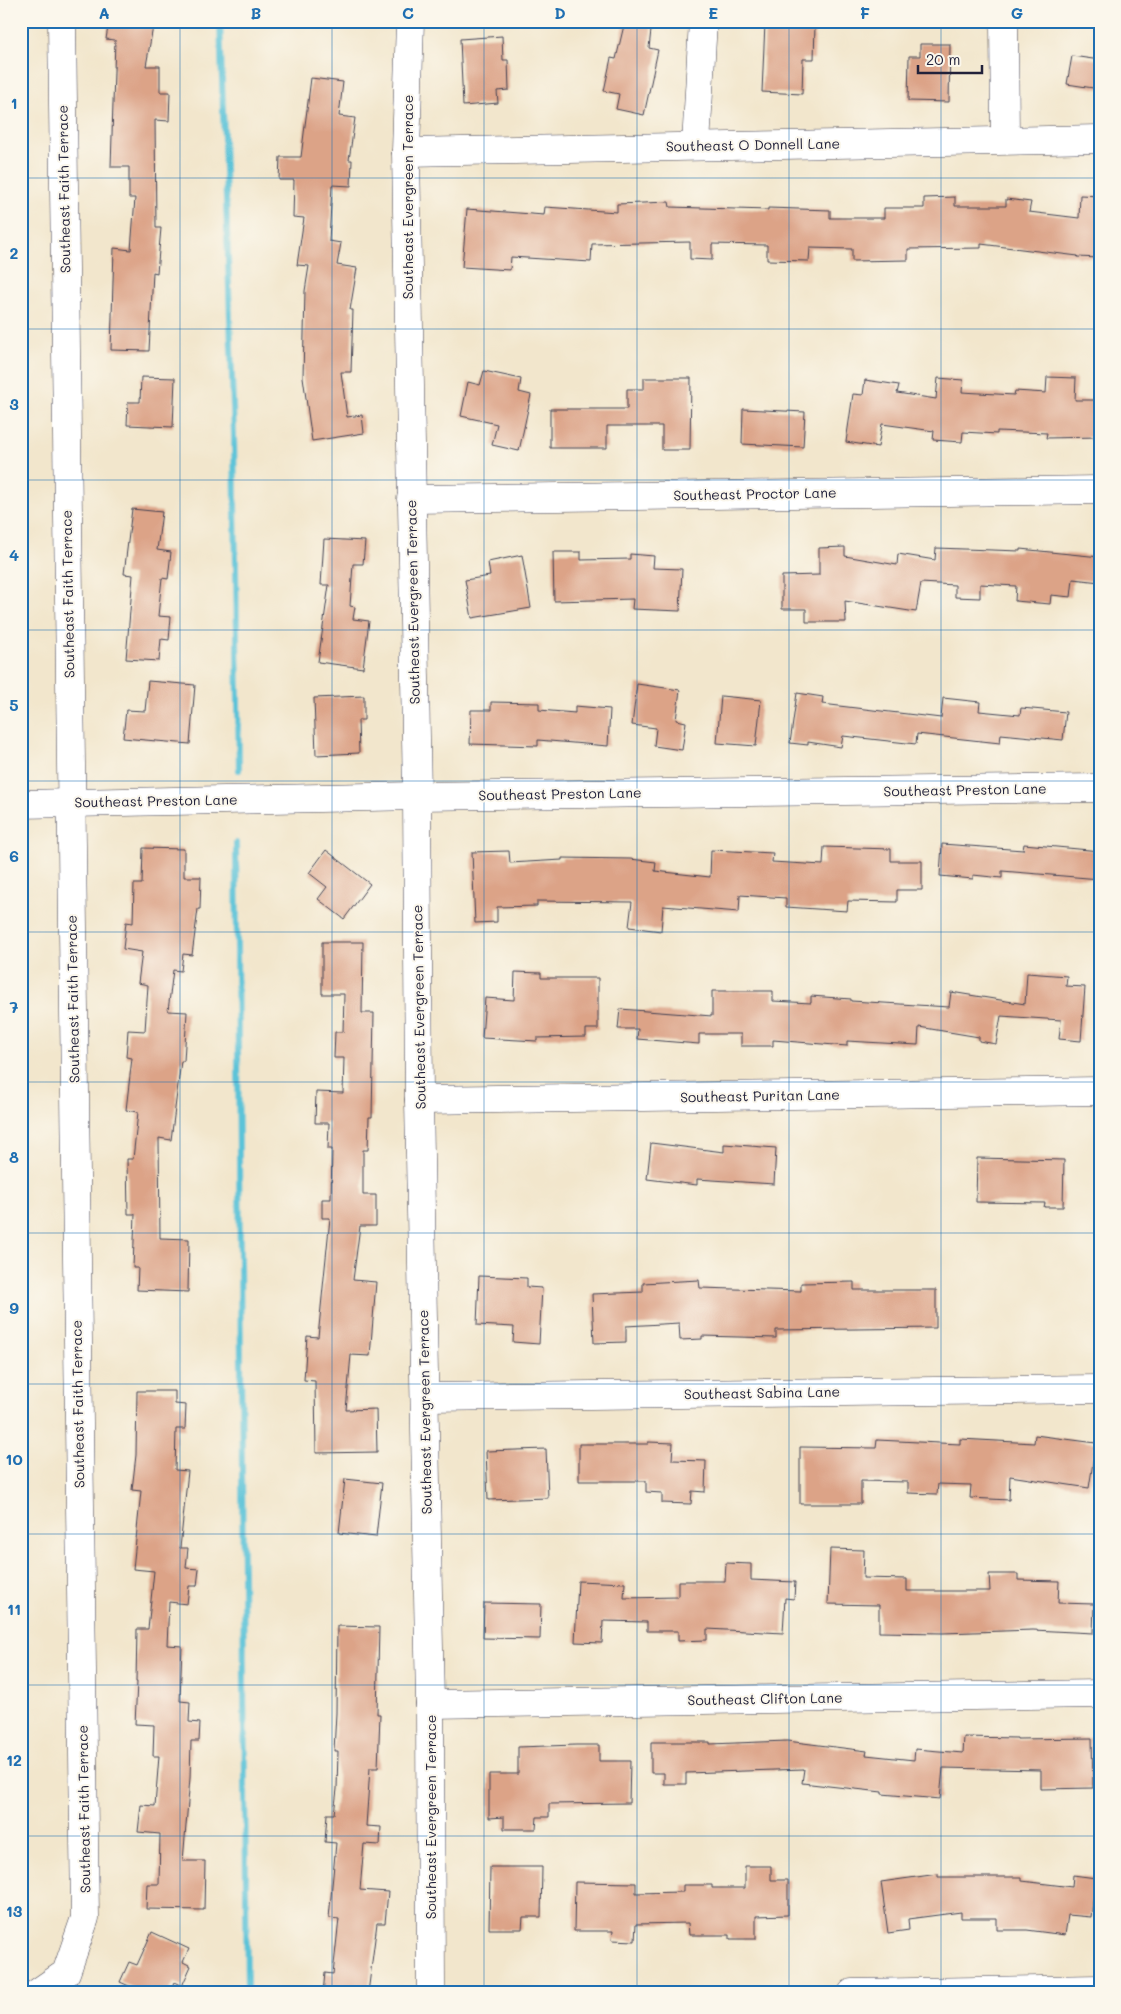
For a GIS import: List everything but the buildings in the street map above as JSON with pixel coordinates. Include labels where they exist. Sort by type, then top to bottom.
[{"type":"street","name":"Southeast Faith Terrace","points":[[36,1993],[66,1973],[85,1918],[62,21]]},
{"type":"street","name":"Southeast Evergreen Terrace","points":[[410,21],[406,152],[417,796],[419,1100],[430,1704],[431,1993]]},
{"type":"street","points":[[696,145],[703,21]]},
{"type":"street","points":[[1004,21],[1005,140]]},
{"type":"street","name":"Southeast O Donnell Lane","points":[[406,152],[696,145],[1100,139]]},
{"type":"street","name":"Southeast Proctor Lane","points":[[411,498],[1100,490]]},
{"type":"street","name":"Southeast Preston Lane","points":[[21,804],[417,796],[1100,788]]},
{"type":"street","name":"Southeast Puritan Lane","points":[[419,1100],[1100,1092]]},
{"type":"street","name":"Southeast Sabina Lane","points":[[425,1397],[1100,1389]]},
{"type":"street","name":"Southeast Clifton Lane","points":[[430,1704],[1100,1694]]},
{"type":"street","points":[[852,1993],[1100,1989]]},
{"type":"waterway","points":[[220,21],[234,436],[239,770]]},
{"type":"waterway","points":[[236,843],[247,1993]]}]
